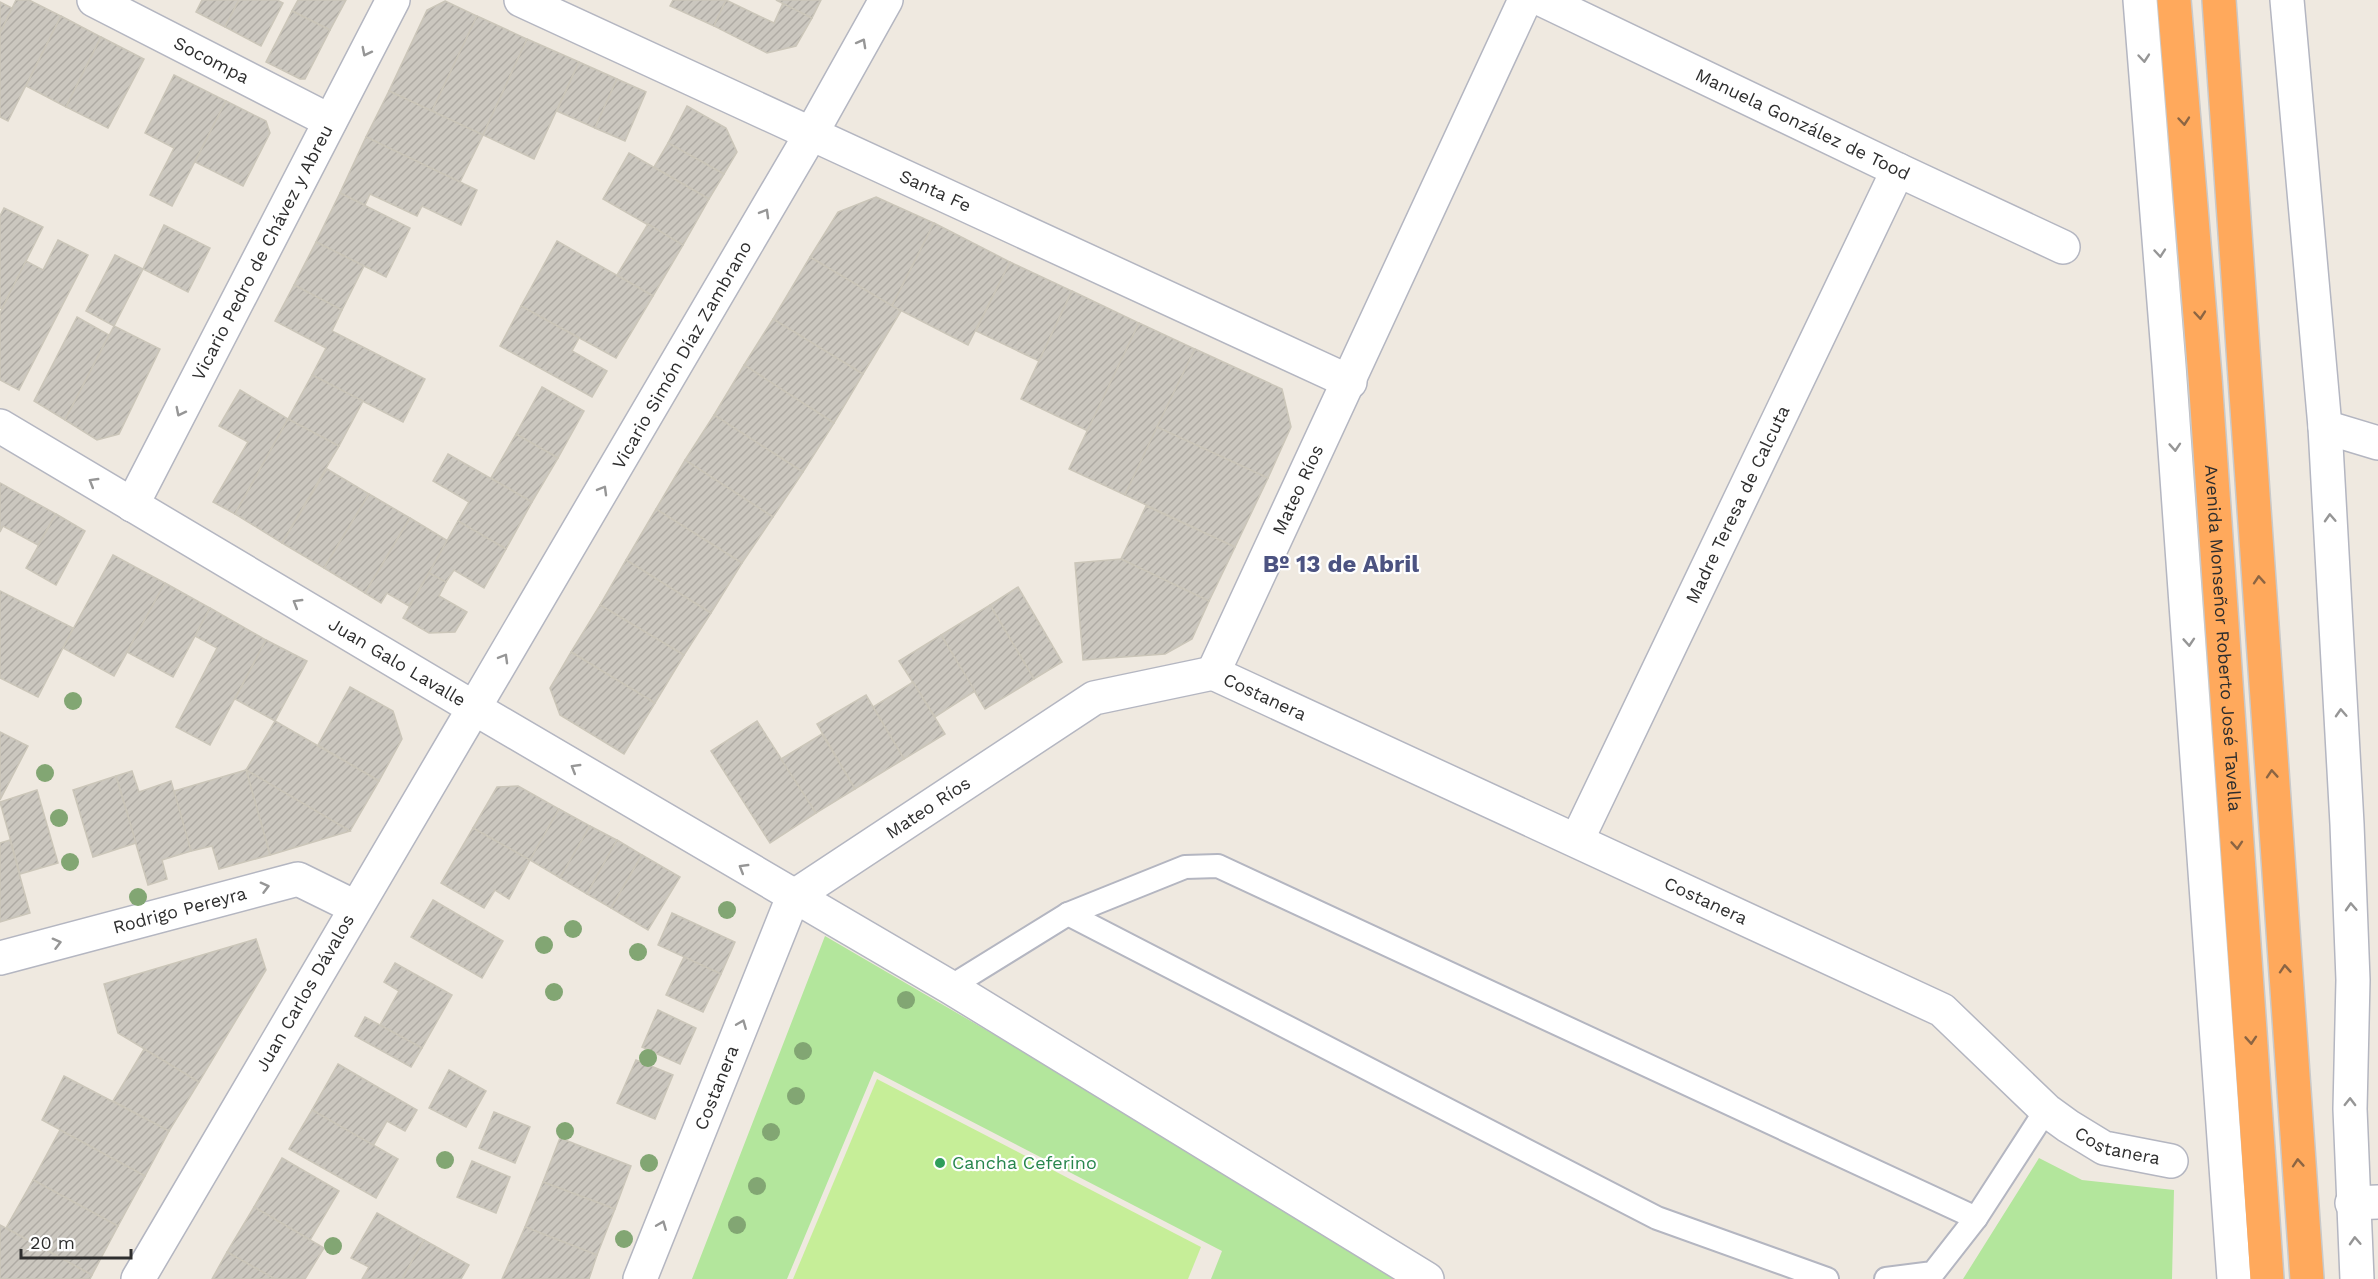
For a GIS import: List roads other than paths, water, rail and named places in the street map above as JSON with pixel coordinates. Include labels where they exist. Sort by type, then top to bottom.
[{"type":"highway","name":"Avenida Monseñor Roberto José Tavella","points":[[2174,0],[2205,377],[2267,1279]]},
{"type":"highway","points":[[2219,0],[2307,1279]]},
{"type":"street","name":"Socompa","points":[[94,0],[330,121]]},
{"type":"street","name":"Vicario Pedro de Chávez y Abreu","points":[[132,505],[393,0]]},
{"type":"street","name":"Santa Fe","points":[[521,0],[1350,382]]},
{"type":"street","name":"Vicario Simón Díaz Zambrano","points":[[474,708],[811,134],[886,0]]},
{"type":"street","name":"Mateo Ríos","points":[[793,897],[1094,698],[1213,673],[1350,382],[1525,0]]},
{"type":"street","name":"Manuela González de Tood","points":[[1543,0],[2064,247]]},
{"type":"street","points":[[2140,0],[2170,376],[2234,1279]]},
{"type":"street","points":[[2287,0],[2325,427],[2352,921],[2350,1109],[2365,1202],[2357,1279]]},
{"type":"street","name":"Madre Teresa de Calcuta","points":[[1577,840],[1898,170]]},
{"type":"street","name":"Juan Galo Lavalle","points":[[0,426],[793,897],[950,987],[1427,1279]]},
{"type":"street","points":[[2325,427],[2378,443]]},
{"type":"street","name":"Costanera","points":[[1213,673],[1942,1010],[2046,1110],[2104,1148],[2171,1161]]},
{"type":"street","name":"Juan Carlos Dávalos","points":[[138,1279],[474,708]]},
{"type":"street","name":"Rodrigo Pereyra","points":[[0,958],[298,879],[355,907]]},
{"type":"street","name":"Costanera","points":[[640,1279],[793,897]]},
{"type":"lane","points":[[950,987],[1068,914],[1185,867],[1218,866],[1976,1218]]},
{"type":"lane","points":[[1068,914],[1658,1218],[1827,1279]]},
{"type":"lane","points":[[1886,1279],[1933,1273],[1976,1218],[2046,1110]]},
{"type":"place","name":"Cancha Ceferino","points":[[940,1163]]},
{"type":"district","name":"Bº 13 de Abril","points":[[1341,564]]}]
